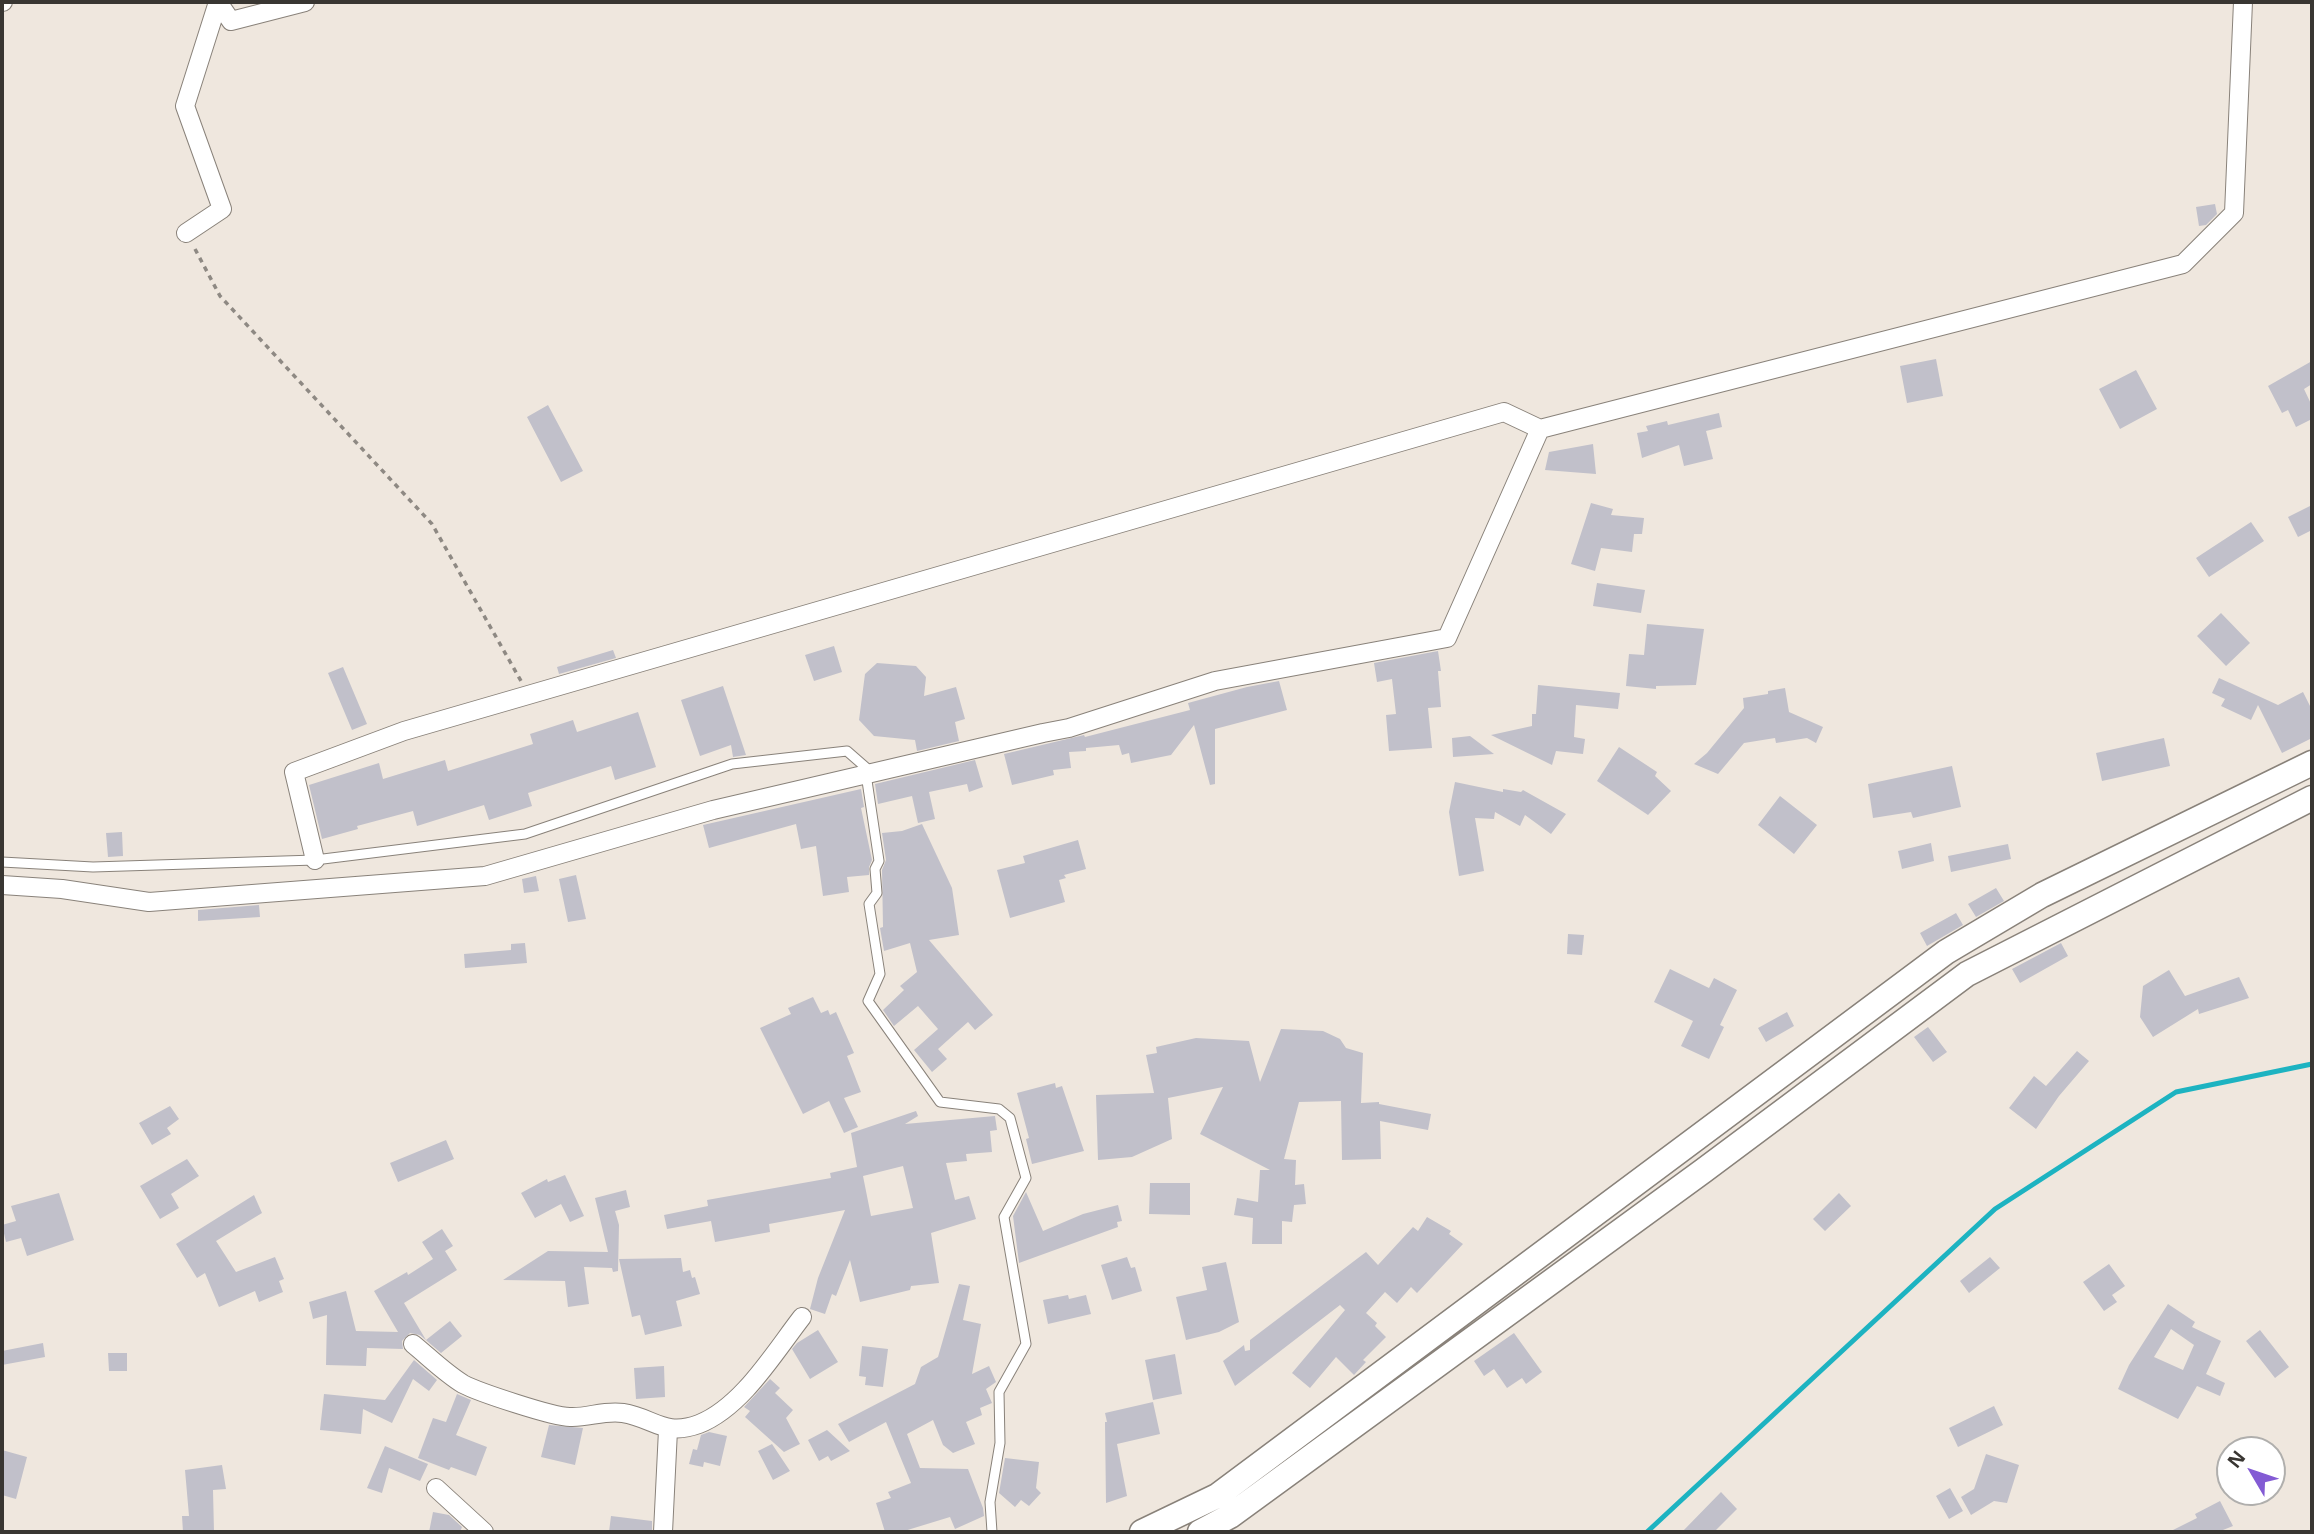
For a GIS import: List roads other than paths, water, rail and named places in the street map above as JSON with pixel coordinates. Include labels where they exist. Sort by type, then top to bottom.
[{"type":"main road","points":[[1142,1532],[1217,1496],[1946,952],[2042,895],[2312,763]]},
{"type":"main road","points":[[1200,1532],[1241,1508],[1714,1163],[1967,974],[2312,798]]},
{"type":"street","points":[[218,2],[231,21],[305,2]]},
{"type":"street","points":[[186,233],[222,209],[185,106],[218,2]]},
{"type":"street","points":[[316,860],[295,772],[404,731],[1504,412],[1540,429],[2183,264],[2234,213],[2243,2]]},
{"type":"street","points":[[2,885],[62,889],[149,902],[485,876],[713,810],[1069,729],[1215,681],[1447,638],[1540,429]]},
{"type":"street","points":[[413,1344],[464,1384],[549,1413],[570,1418],[607,1412],[624,1413],[668,1430],[699,1424],[728,1408],[802,1317]]},
{"type":"street","points":[[663,1532],[668,1430]]},
{"type":"street","points":[[436,1488],[484,1532]]},
{"type":"lane","points":[[2,862],[93,867],[316,860],[525,834],[732,764],[847,751],[869,774],[879,861],[875,869],[877,893],[869,904],[880,974],[868,1001],[940,1102],[999,1109],[1010,1118],[1026,1178],[1004,1217],[1026,1344],[999,1392],[1000,1443],[990,1502],[992,1532]]},
{"type":"waterway","points":[[1647,1532],[1995,1209],[2176,1092],[2312,1064]]}]
